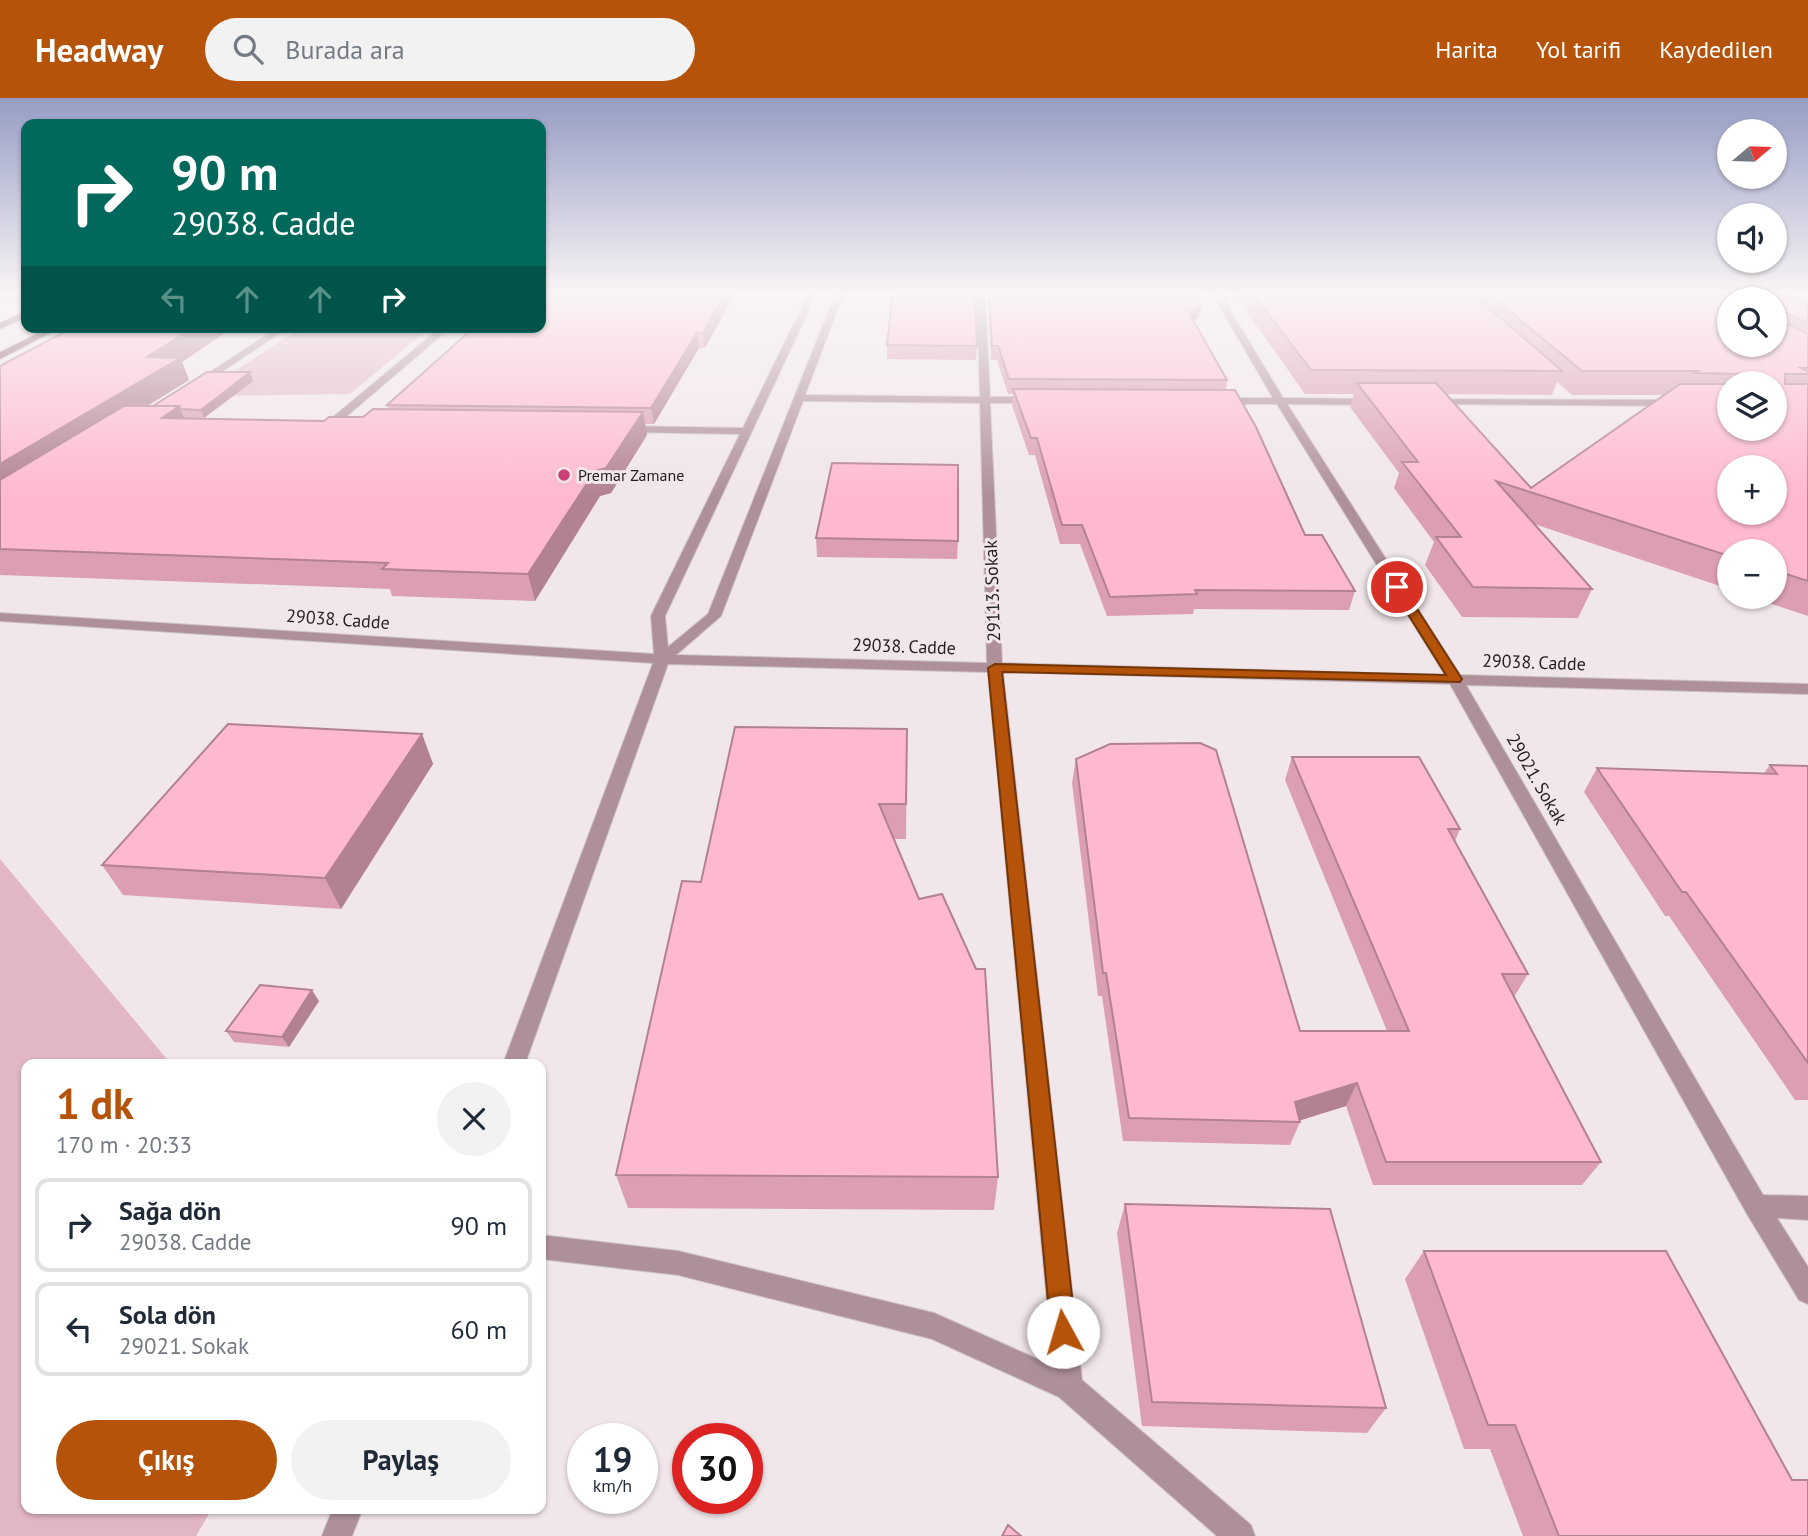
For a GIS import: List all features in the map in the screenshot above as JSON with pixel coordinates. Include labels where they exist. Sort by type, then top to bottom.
[{"type":"street","points":[[181,393],[230,362]]},
{"type":"street","points":[[330,425],[405,362]]},
{"type":"street","points":[[516,1059],[662,659],[658,616],[779,362]]},
{"type":"street","points":[[662,659],[714,616],[814,362]]},
{"type":"street","name":"29113. Sokak","points":[[984,362],[995,668],[1069,1387]]},
{"type":"street","name":"29021. Sokak","points":[[1257,362],[1455,679],[1756,1206],[1808,1291]]},
{"type":"street","points":[[1561,394],[1571,402]]},
{"type":"street","points":[[800,398],[1040,400]]},
{"type":"street","points":[[1213,401],[1391,402]]},
{"type":"street","points":[[1419,402],[1689,403]]},
{"type":"street","points":[[316,425],[344,425]]},
{"type":"street","points":[[618,429],[746,431]]},
{"type":"street","name":"29038. Cadde","points":[[0,617],[662,659],[1808,689]]},
{"type":"street","points":[[1756,1206],[1808,1208]]},
{"type":"street","points":[[546,1248],[678,1263],[934,1326],[1069,1387],[1240,1536]]},
{"type":"street","points":[[337,1536],[346,1514]]},
{"type":"shaded area","points":[[249,362],[388,362],[350,394],[197,396]]},
{"type":"shaded area","points":[[0,859],[167,1059],[21,1059],[21,1514],[209,1514],[196,1536],[0,1536]]},
{"type":"building","points":[[7,362],[173,362],[0,464],[0,366]]},
{"type":"building","points":[[435,362],[679,362],[651,408],[387,405]]},
{"type":"building","points":[[1003,362],[1217,362],[1227,380],[1009,379]]},
{"type":"building","points":[[1305,362],[1552,362],[1562,371],[1311,370]]},
{"type":"building","points":[[1571,362],[1808,362],[1808,368],[1801,368],[1808,374],[1787,374],[1787,371],[1695,373],[1698,371],[1582,371]]},
{"type":"building","points":[[207,372],[250,372],[201,410],[180,409],[179,406],[153,406]]},
{"type":"building","points":[[1357,383],[1436,383],[1531,488],[1680,384],[1717,384],[1717,441],[1787,441],[1787,384],[1808,384],[1808,581],[1787,574],[1787,539],[1717,539],[1717,552],[1496,481],[1592,589],[1473,587],[1436,537],[1461,537],[1402,462],[1418,462]]},
{"type":"building","points":[[1013,389],[1235,390],[1256,427],[1305,535],[1322,535],[1355,591],[1195,590],[1197,594],[1110,597],[1082,525],[1062,525],[1037,438],[1031,438]]},
{"type":"building","points":[[124,406],[179,406],[162,418],[324,421],[329,417],[363,417],[373,409],[643,412],[606,468],[595,471],[528,574],[382,569],[388,563],[0,549],[0,480]]},
{"type":"building","points":[[832,463],[958,465],[958,541],[816,538]]},
{"type":"building","points":[[228,724],[422,734],[325,878],[102,865]]},
{"type":"building","points":[[735,727],[907,729],[906,804],[879,804],[919,899],[942,894],[976,969],[985,969],[998,1177],[616,1175],[682,881],[701,882]]},
{"type":"building","points":[[1200,743],[1216,750],[1300,1031],[1409,1031],[1292,757],[1419,757],[1460,829],[1448,829],[1528,974],[1502,974],[1601,1162],[1386,1162],[1357,1083],[1295,1102],[1300,1122],[1129,1118],[1106,973],[1103,973],[1076,759],[1110,744]]},
{"type":"building","points":[[1770,765],[1808,766],[1808,1063],[1686,892],[1682,892],[1597,768],[1777,774]]},
{"type":"building","points":[[260,985],[312,990],[282,1037],[226,1031]]},
{"type":"building","points":[[1125,1204],[1330,1209],[1386,1408],[1152,1402]]},
{"type":"building","points":[[1424,1251],[1666,1251],[1792,1480],[1808,1480],[1808,1536],[1559,1536],[1515,1425],[1488,1425]]},
{"type":"building","points":[[1008,1525],[1021,1536],[1002,1536]]},
{"type":"place","name":"Premar Zamane","points":[[564,475]]},
{"type":"route","points":[[1063,1332],[995,668],[1455,679],[1397,587]]}]
